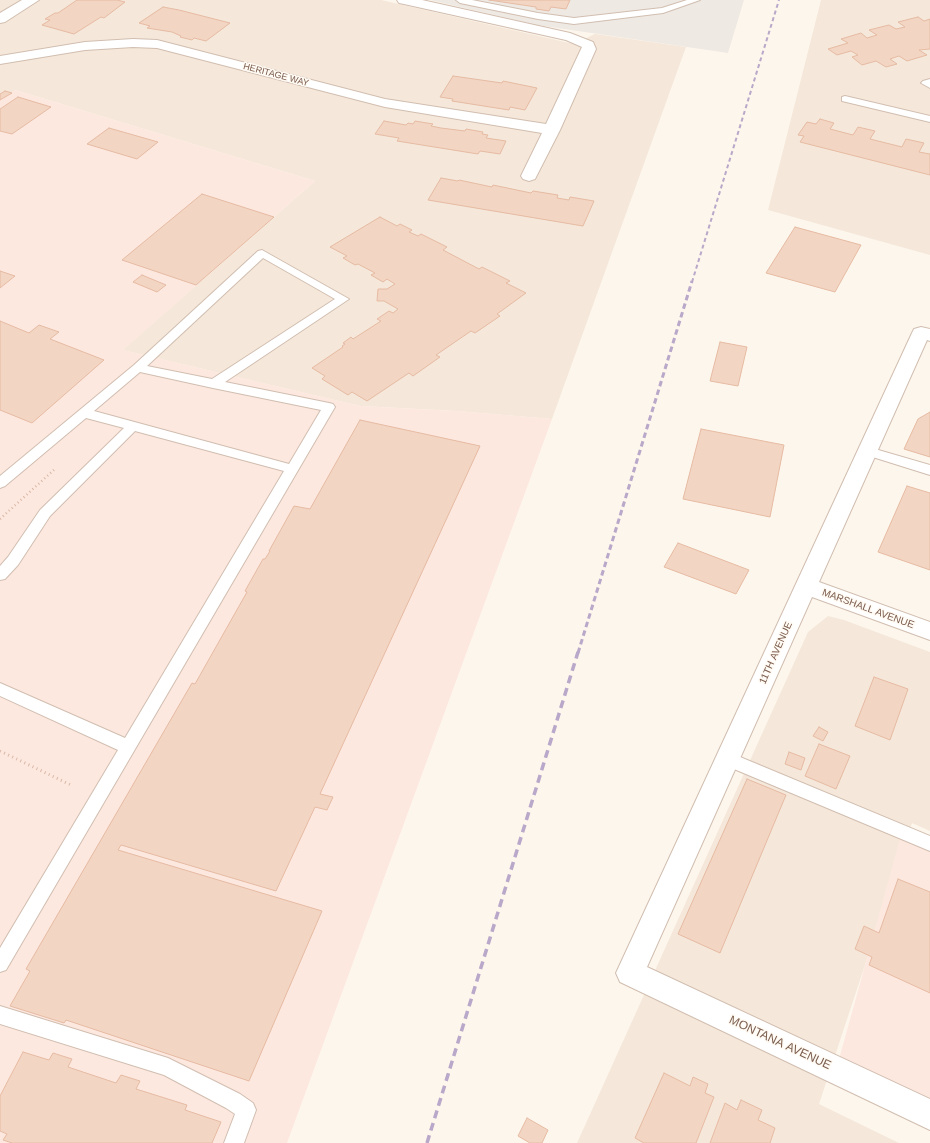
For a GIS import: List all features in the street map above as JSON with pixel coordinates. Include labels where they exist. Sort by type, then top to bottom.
[{"type":"street","points":[[0,19],[32,0]]},
{"type":"street","points":[[404,0],[570,37],[588,45],[589,49],[529,176]]},
{"type":"street","name":"HERITAGE WAY","points":[[0,60],[85,46],[133,43],[157,44],[385,103],[552,130]]},
{"type":"street","name":"11TH AVENUE","points":[[630,973],[868,450],[926,334]]},
{"type":"street","name":"MARSHALL AVENUE","points":[[806,586],[930,631]]},
{"type":"street","name":"MONTANA AVENUE","points":[[630,973],[930,1114]]},
{"type":"lane","points":[[460,0],[524,14],[574,21],[663,10],[696,0]]},
{"type":"lane","points":[[930,82],[926,83],[930,85]]},
{"type":"lane","points":[[845,99],[930,119]]},
{"type":"lane","points":[[0,484],[138,368],[262,253],[343,299],[213,384]]},
{"type":"lane","points":[[0,964],[329,407],[138,368]]},
{"type":"lane","points":[[84,413],[292,470]]},
{"type":"lane","points":[[0,575],[13,561],[45,513],[133,426]]},
{"type":"lane","points":[[868,450],[930,470]]},
{"type":"lane","points":[[0,689],[128,747]]},
{"type":"lane","points":[[728,759],[930,844]]},
{"type":"lane","points":[[0,1015],[168,1067],[234,1102],[246,1110],[234,1143]]},
{"type":"path","points":[[0,519],[57,467]]},
{"type":"path","points":[[0,751],[71,786]]},
{"type":"shaded area","points":[[0,0],[381,0],[574,44],[595,34],[686,47],[552,419],[456,411],[360,406],[122,350],[315,181],[15,90],[0,100]]},
{"type":"shaded area","points":[[430,0],[744,0],[728,53],[537,25]]},
{"type":"shaded area","points":[[821,0],[930,0],[930,255],[768,210]]},
{"type":"shaded area","points":[[15,90],[315,181],[123,350],[360,406],[456,411],[552,419],[287,1143],[0,1143],[0,100]]},
{"type":"shaded area","points":[[828,616],[844,620],[930,652],[930,831],[912,823],[819,1104],[899,1143],[577,1143],[808,632]]},
{"type":"shaded area","points":[[902,832],[930,844],[930,1115],[836,1070]]},
{"type":"building","points":[[77,0],[117,0],[125,2],[104,18],[101,17],[74,34],[42,25],[50,20],[45,19],[55,13],[58,13]]},
{"type":"building","points":[[489,0],[570,0],[566,9],[551,7],[549,11],[536,9],[536,7]]},
{"type":"building","points":[[163,7],[230,23],[206,41],[180,37],[181,36],[172,32],[147,28],[150,26],[139,23]]},
{"type":"building","points":[[918,17],[924,21],[930,19],[930,49],[919,50],[927,55],[907,61],[899,56],[890,59],[897,64],[886,67],[876,61],[862,65],[852,57],[858,55],[851,51],[837,55],[828,49],[848,43],[841,39],[861,33],[867,38],[877,35],[869,30],[889,25],[896,29],[905,27],[898,22]]},
{"type":"building","points":[[453,76],[502,83],[503,81],[537,88],[525,110],[510,107],[509,110],[452,101],[453,99],[440,97]]},
{"type":"building","points":[[5,91],[12,93],[0,100],[0,94]]},
{"type":"building","points":[[18,97],[51,107],[12,134],[0,131],[0,109]]},
{"type":"building","points":[[820,119],[834,123],[830,129],[853,135],[858,127],[875,131],[870,139],[902,147],[906,139],[924,143],[919,152],[930,154],[930,175],[800,142],[804,136],[798,135],[807,122],[816,124]]},
{"type":"building","points":[[384,121],[406,125],[408,123],[413,124],[415,121],[433,124],[431,126],[441,128],[465,131],[466,129],[483,132],[482,134],[488,135],[486,138],[506,141],[500,154],[480,151],[478,154],[397,141],[399,138],[375,134]]},
{"type":"building","points":[[109,128],[158,142],[137,159],[87,144]]},
{"type":"building","points":[[441,178],[492,187],[493,185],[531,193],[533,191],[558,195],[557,198],[569,200],[570,197],[594,201],[583,226],[428,200]]},
{"type":"building","points":[[202,194],[274,217],[196,285],[122,260]]},
{"type":"building","points":[[380,217],[397,226],[400,224],[412,230],[409,232],[418,236],[421,234],[447,247],[443,250],[479,269],[482,267],[510,281],[506,283],[526,293],[497,314],[500,316],[475,333],[471,331],[436,355],[440,357],[413,376],[409,373],[367,401],[352,392],[348,395],[322,379],[325,376],[312,368],[343,347],[342,346],[345,344],[343,343],[351,337],[353,339],[381,321],[377,319],[389,311],[393,313],[398,309],[384,301],[377,301],[378,289],[387,289],[395,284],[387,279],[383,282],[371,275],[375,273],[358,264],[355,265],[343,258],[347,256],[330,247]]},
{"type":"building","points":[[795,227],[861,245],[835,292],[766,273]]},
{"type":"building","points":[[0,271],[15,276],[0,288]]},
{"type":"building","points":[[142,275],[166,285],[157,292],[133,282]]},
{"type":"building","points":[[0,321],[29,333],[39,325],[59,332],[50,339],[104,360],[32,423],[0,410]]},
{"type":"building","points":[[720,342],[747,347],[738,386],[710,381]]},
{"type":"building","points":[[930,412],[930,457],[904,449],[918,419]]},
{"type":"building","points":[[360,420],[480,446],[320,794],[333,797],[327,810],[315,807],[276,891],[121,845],[118,850],[322,911],[249,1081],[66,1020],[64,1023],[10,1006],[30,971],[26,969],[192,683],[195,684],[247,592],[245,591],[263,559],[265,559],[270,551],[294,506],[310,509]]},
{"type":"building","points":[[701,429],[784,445],[770,517],[683,499]]},
{"type":"building","points":[[907,486],[930,493],[930,570],[878,552]]},
{"type":"building","points":[[678,543],[749,570],[736,594],[664,567]]},
{"type":"building","points":[[874,677],[908,689],[890,740],[855,726]]},
{"type":"building","points":[[819,727],[828,732],[823,741],[813,736]]},
{"type":"building","points":[[819,744],[850,756],[836,789],[805,776]]},
{"type":"building","points":[[789,752],[805,758],[801,770],[785,764]]},
{"type":"building","points":[[747,779],[786,795],[720,953],[678,934]]},
{"type":"building","points":[[898,879],[930,892],[930,993],[869,965],[872,957],[855,949],[864,926],[879,933]]},
{"type":"building","points":[[23,1052],[49,1060],[53,1053],[72,1059],[68,1067],[116,1083],[121,1075],[140,1081],[136,1089],[187,1105],[185,1110],[221,1122],[212,1143],[12,1143],[3,1140],[7,1134],[0,1131],[0,1096]]},
{"type":"building","points":[[664,1073],[690,1086],[693,1077],[708,1084],[705,1093],[714,1097],[696,1143],[644,1143],[635,1138]]},
{"type":"building","points":[[741,1100],[762,1110],[758,1120],[775,1128],[770,1143],[710,1143],[725,1103],[737,1110]]},
{"type":"building","points":[[527,1118],[548,1130],[542,1143],[530,1143],[518,1136]]},
{"type":"railway","points":[[692,282],[779,0]]},
{"type":"railway","points":[[578,653],[692,281]]},
{"type":"railway","points":[[427,1143],[578,652]]}]
